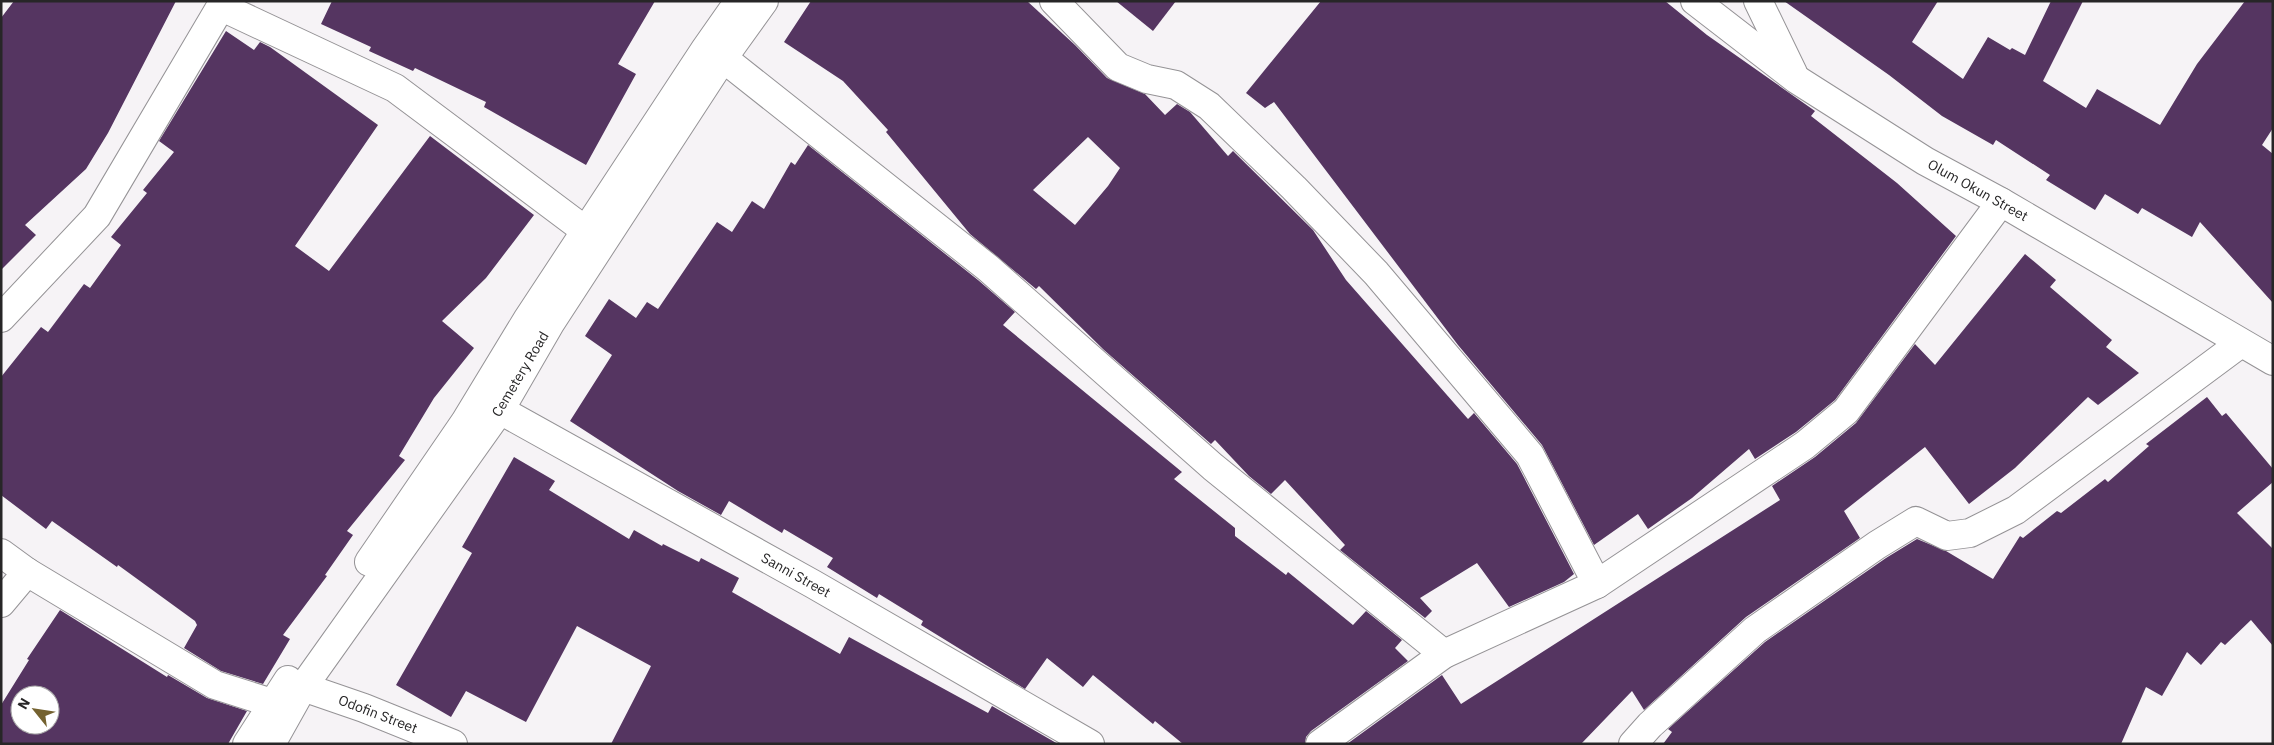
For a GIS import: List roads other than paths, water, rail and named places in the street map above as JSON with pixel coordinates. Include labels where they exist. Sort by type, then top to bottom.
[{"type":"street","name":"Cemetery Road","points":[[247,744],[272,703],[465,422],[586,230],[706,48],[740,1]]},
{"type":"street","name":"Cemetery Road","points":[[271,744],[303,687],[500,410],[551,322],[723,58],[764,1]]},
{"type":"street","points":[[1054,1],[1118,67],[1147,79],[1176,85],[1209,106],[1294,188],[1376,273],[1530,455],[1596,584]]},
{"type":"street","name":"Olum Okun Street","points":[[1695,1],[1796,79],[1925,161],[2001,202],[2273,361]]},
{"type":"street","points":[[1758,1],[1796,79]]},
{"type":"street","points":[[1,318],[97,216],[223,4],[394,88],[586,230]]},
{"type":"street","points":[[723,58],[988,268],[1213,467],[1444,654]]},
{"type":"street","points":[[1320,744],[1444,654],[1596,584],[1805,445],[1846,411],[2001,202]]},
{"type":"street","points":[[1633,744],[1650,725],[1755,630],[1877,545],[1916,520],[1947,536],[1970,533],[2016,510],[2241,343]]},
{"type":"street","name":"Sanni Street","points":[[500,410],[804,579],[1090,744]]},
{"type":"street","points":[[1,553],[27,572],[215,685],[272,703]]},
{"type":"street","points":[[1,603],[27,572]]},
{"type":"street","name":"Odofin Street","points":[[303,687],[364,708],[453,744]]}]
